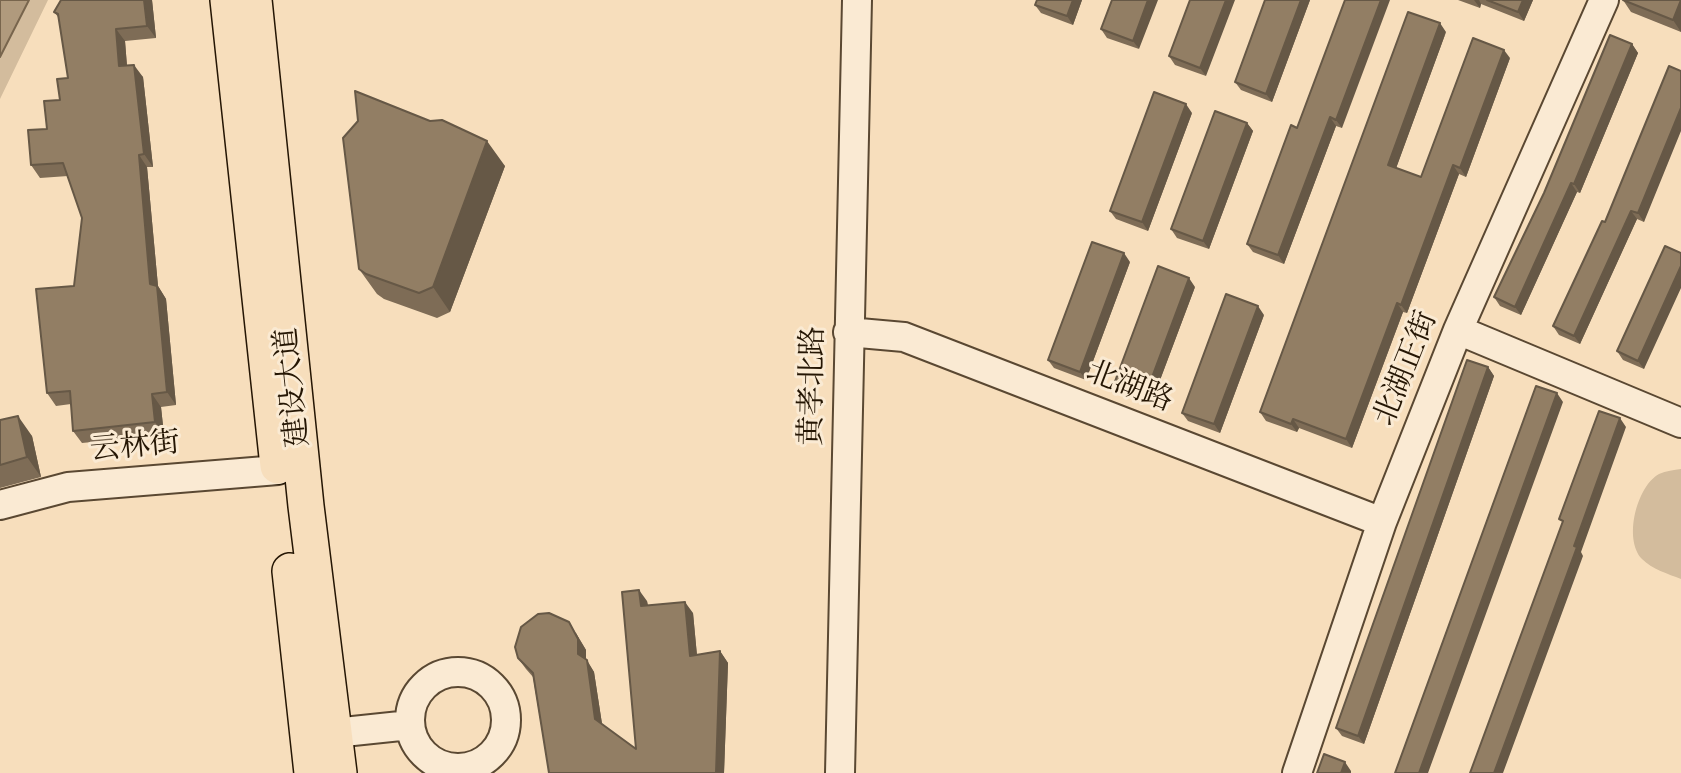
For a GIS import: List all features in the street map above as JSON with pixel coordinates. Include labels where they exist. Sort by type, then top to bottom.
[{"type":"main road","name":"建设大道","points":[[228,0],[312,773]]},
{"type":"main road","name":"建设大道","points":[[254,0],[306,506],[339,773]]},
{"type":"street","name":"黄孝北路","points":[[840,773],[857,0]]},
{"type":"street","name":"北湖正街","points":[[1297,773],[1382,522],[1458,330],[1604,0]]},
{"type":"street","points":[[1458,330],[1681,424]]},
{"type":"street","name":"北湖路","points":[[848,332],[904,337],[1382,522]]},
{"type":"street","name":"云林街","points":[[0,505],[68,487],[278,470]]},
{"type":"street","points":[[472,673],[497,690],[507,719],[505,734],[498,749],[486,761],[471,768],[436,769],[414,741],[410,725],[411,709],[418,693],[442,674],[472,673]]},
{"type":"street","points":[[334,733],[410,725]]},
{"type":"shaded area","points":[[0,0],[48,0],[0,99]]},
{"type":"shaded area","points":[[0,0],[29,0],[0,57]]},
{"type":"shaded area","points":[[1681,469],[1681,579],[1642,559],[1636,550],[1633,526],[1639,501],[1651,480],[1659,474]]},
{"type":"building","points":[[61,0],[144,0],[147,26],[116,29],[119,66],[134,65],[144,154],[139,155],[150,284],[157,286],[167,392],[152,394],[155,422],[73,431],[70,391],[47,393],[36,289],[74,286],[82,218],[63,163],[31,165],[28,130],[47,129],[44,101],[60,100],[57,79],[68,78],[58,14],[54,12]]},
{"type":"building","points":[[1037,0],[1073,0],[1067,16],[1035,5]]},
{"type":"building","points":[[1112,0],[1148,0],[1133,41],[1101,29]]},
{"type":"building","points":[[1190,0],[1226,0],[1200,68],[1169,56]]},
{"type":"building","points":[[1265,0],[1301,0],[1266,94],[1235,82]]},
{"type":"building","points":[[1345,0],[1381,0],[1336,120],[1330,117],[1278,255],[1247,244],[1291,125],[1297,128]]},
{"type":"building","points":[[1487,0],[1523,0],[1518,12]]},
{"type":"building","points":[[1623,0],[1681,0],[1673,20]]},
{"type":"building","points":[[1408,12],[1440,23],[1388,165],[1421,177],[1473,38],[1504,50],[1460,168],[1453,165],[1401,305],[1397,303],[1346,439],[1293,419],[1291,424],[1260,412]]},
{"type":"building","points":[[1610,35],[1632,44],[1574,184],[1571,183],[1515,307],[1494,297],[1544,193]]},
{"type":"building","points":[[1669,66],[1681,71],[1681,108],[1638,213],[1631,211],[1574,336],[1553,326],[1602,221],[1605,222]]},
{"type":"building","points":[[355,91],[430,121],[442,120],[487,141],[433,287],[419,293],[359,269],[343,138],[358,121]]},
{"type":"building","points":[[1154,92],[1186,104],[1142,222],[1110,211]]},
{"type":"building","points":[[1215,111],[1247,123],[1203,241],[1171,229]]},
{"type":"building","points":[[1092,242],[1124,253],[1080,372],[1048,360]]},
{"type":"building","points":[[1665,246],[1681,253],[1681,266],[1638,361],[1617,351]]},
{"type":"building","points":[[1158,266],[1189,278],[1145,396],[1114,384]]},
{"type":"building","points":[[1226,294],[1258,306],[1214,424],[1182,413]]},
{"type":"building","points":[[1467,360],[1488,367],[1358,736],[1336,728]]},
{"type":"building","points":[[1536,386],[1557,393],[1419,773],[1395,773]]},
{"type":"building","points":[[1599,411],[1620,418],[1574,546],[1577,547],[1494,773],[1470,773],[1563,521],[1559,519]]},
{"type":"building","points":[[18,416],[27,457],[0,465],[0,420]]},
{"type":"building","points":[[639,590],[641,606],[685,602],[690,656],[720,651],[716,773],[549,773],[533,673],[518,658],[515,647],[521,627],[538,614],[549,613],[569,622],[578,639],[578,654],[587,660],[595,719],[636,749],[622,592]]},
{"type":"building","points":[[1324,754],[1345,762],[1341,773],[1317,773]]}]
